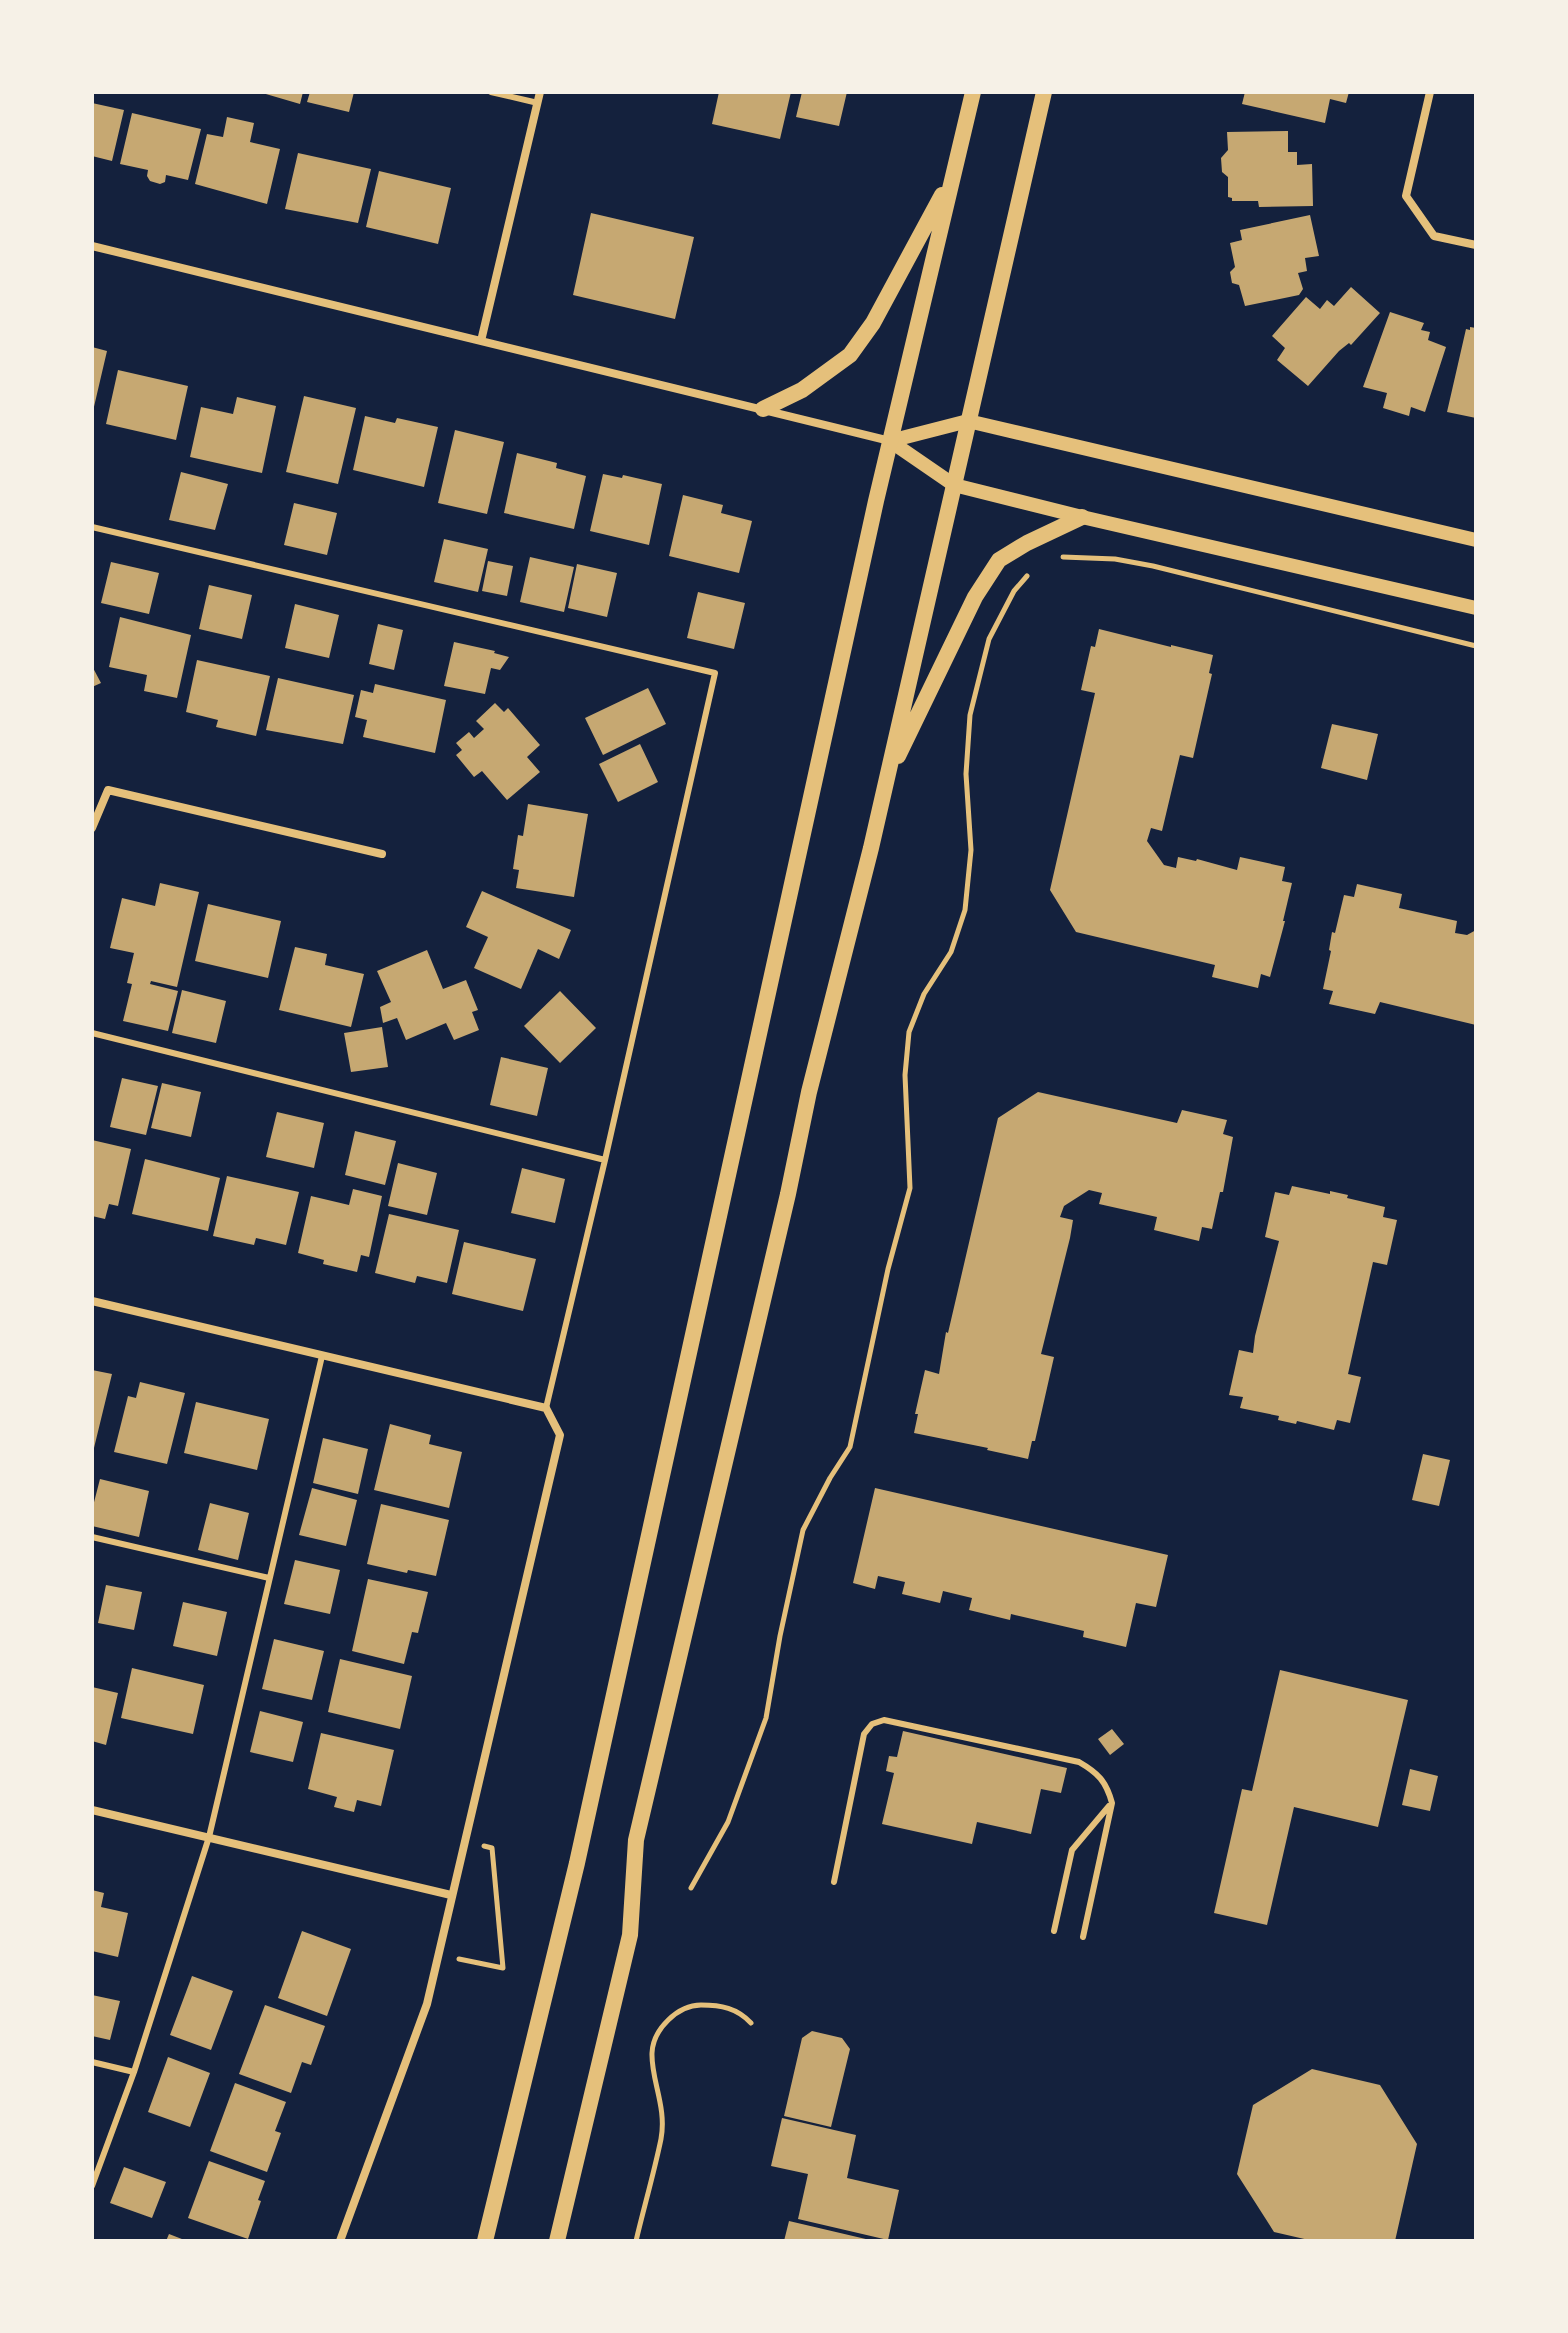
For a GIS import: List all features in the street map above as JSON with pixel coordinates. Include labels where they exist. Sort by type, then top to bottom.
[{"type":"main road","points":[[485,2241],[577,1863],[890,441],[973,92]]},
{"type":"main road","points":[[557,2241],[630,1935],[636,1840],[1044,92]]},
{"type":"main road","points":[[763,409],[802,390],[850,355],[873,323],[953,176]]},
{"type":"main road","points":[[885,783],[975,597],[999,560],[1082,517]]},
{"type":"street","points":[[481,341],[540,92]]},
{"type":"street","points":[[1430,92],[1406,196],[1434,236],[1476,245]]},
{"type":"street","points":[[92,246],[890,441],[954,485],[1476,608]]},
{"type":"street","points":[[890,441],[968,421],[1476,540]]},
{"type":"street","points":[[92,828],[108,790],[382,854]]},
{"type":"street","points":[[92,1301],[546,1408],[560,1435],[427,2004],[340,2241]]},
{"type":"street","points":[[92,1810],[451,1895]]},
{"type":"lane","points":[[491,92],[538,103]]},
{"type":"lane","points":[[92,527],[715,673],[546,1408]]},
{"type":"lane","points":[[92,1033],[605,1160]]},
{"type":"lane","points":[[92,2186],[134,2072],[209,1837],[322,1356]]},
{"type":"lane","points":[[92,1537],[269,1578]]},
{"type":"lane","points":[[834,1882],[864,1734],[872,1724],[884,1720],[1079,1762],[1099,1774],[1108,1787],[1112,1803],[1083,1937]]},
{"type":"lane","points":[[1054,1931],[1072,1850],[1112,1803]]},
{"type":"lane","points":[[92,2062],[134,2072]]},
{"type":"path","points":[[1053,558],[1115,559],[1153,566],[1476,646]]},
{"type":"path","points":[[691,1888],[728,1822],[766,1718],[803,1530],[850,1447],[888,1269],[910,1188],[905,1075],[909,1032],[924,994],[951,952],[965,910],[971,850],[966,774],[970,715],[989,639],[1014,591],[1035,567]]},
{"type":"path","points":[[461,1959],[503,1968],[492,1848],[464,1842]]},
{"type":"path","points":[[636,2241],[662,2136],[661,2100],[652,2051],[661,2028],[689,2005],[715,2005],[740,2011],[751,2023]]},
{"type":"building","points":[[259,92],[303,92],[300,104]]},
{"type":"building","points":[[310,92],[354,92],[349,112],[307,102]]},
{"type":"building","points":[[719,92],[791,92],[780,139],[712,124]]},
{"type":"building","points":[[802,92],[847,92],[839,126],[796,117]]},
{"type":"building","points":[[1245,92],[1349,92],[1346,103],[1330,99],[1325,123],[1242,104]]},
{"type":"building","points":[[92,103],[124,110],[112,161],[92,156]]},
{"type":"building","points":[[132,113],[201,129],[188,180],[166,175],[165,182],[160,184],[150,181],[148,170],[120,164]]},
{"type":"building","points":[[227,117],[254,123],[250,142],[280,149],[267,204],[195,184],[207,134],[223,137]]},
{"type":"building","points":[[1288,131],[1288,152],[1297,152],[1297,165],[1312,164],[1313,206],[1259,207],[1258,201],[1232,201],[1228,197],[1228,177],[1222,172],[1221,158],[1228,150],[1227,132]]},
{"type":"building","points":[[298,153],[371,169],[358,223],[285,209]]},
{"type":"building","points":[[379,171],[451,188],[438,244],[366,227]]},
{"type":"building","points":[[591,213],[694,237],[675,319],[573,295]]},
{"type":"building","points":[[1310,215],[1319,256],[1305,258],[1307,271],[1298,273],[1303,289],[1299,295],[1245,306],[1239,285],[1232,283],[1230,272],[1235,267],[1230,243],[1242,240],[1240,230]]},
{"type":"building","points":[[1351,287],[1380,313],[1351,345],[1349,343],[1339,351],[1308,386],[1277,360],[1285,348],[1272,336],[1306,297],[1320,309],[1327,300],[1334,306]]},
{"type":"building","points":[[1390,312],[1424,323],[1421,330],[1430,332],[1428,340],[1446,347],[1425,412],[1411,407],[1409,416],[1383,408],[1387,393],[1363,387]]},
{"type":"building","points":[[1470,327],[1476,328],[1476,418],[1447,412],[1466,329],[1470,330]]},
{"type":"building","points":[[92,347],[107,351],[93,411],[92,411]]},
{"type":"building","points":[[118,370],[188,386],[176,440],[106,424]]},
{"type":"building","points":[[304,396],[356,408],[338,484],[286,472]]},
{"type":"building","points":[[237,397],[276,406],[262,473],[190,457],[201,407],[233,414]]},
{"type":"building","points":[[365,416],[395,423],[397,418],[438,427],[424,487],[353,470]]},
{"type":"building","points":[[455,430],[504,442],[487,514],[438,503]]},
{"type":"building","points":[[517,453],[557,463],[556,468],[586,476],[574,529],[504,513]]},
{"type":"building","points":[[181,472],[228,484],[215,530],[169,520]]},
{"type":"building","points":[[603,474],[662,484],[649,545],[590,531]]},
{"type":"building","points":[[683,495],[723,505],[721,513],[752,521],[739,573],[669,556]]},
{"type":"building","points":[[294,503],[337,513],[327,555],[284,545]]},
{"type":"building","points":[[444,539],[488,549],[478,592],[434,582]]},
{"type":"building","points":[[530,557],[574,567],[564,612],[520,602]]},
{"type":"building","points":[[488,561],[513,566],[507,596],[482,591]]},
{"type":"building","points":[[111,562],[159,573],[149,614],[101,603]]},
{"type":"building","points":[[577,564],[617,573],[607,617],[568,608]]},
{"type":"building","points":[[209,585],[252,595],[242,639],[199,629]]},
{"type":"building","points":[[698,592],[745,603],[734,649],[687,638]]},
{"type":"building","points":[[295,604],[339,615],[329,658],[285,648]]},
{"type":"building","points":[[120,617],[191,635],[177,698],[144,691],[147,675],[109,667]]},
{"type":"building","points":[[378,624],[403,630],[394,670],[369,664]]},
{"type":"building","points":[[1099,629],[1213,655],[1209,673],[1212,674],[1193,758],[1180,755],[1162,831],[1151,828],[1147,841],[1164,865],[1176,868],[1178,857],[1237,870],[1240,857],[1285,867],[1282,881],[1292,883],[1285,921],[1270,977],[1261,974],[1258,988],[1212,977],[1215,965],[1076,932],[1050,890],[1095,693],[1081,690],[1091,646],[1095,647]]},
{"type":"building","points":[[454,642],[509,657],[500,670],[491,668],[485,694],[444,686]]},
{"type":"building","points":[[197,660],[270,676],[256,736],[216,727],[218,720],[186,712]]},
{"type":"building","points":[[92,666],[101,683],[92,687]]},
{"type":"building","points":[[278,678],[354,695],[343,744],[266,730]]},
{"type":"building","points":[[375,684],[446,700],[435,753],[363,737],[367,720],[355,717],[361,690],[373,693]]},
{"type":"building","points":[[648,688],[666,724],[603,755],[585,718]]},
{"type":"building","points":[[495,703],[504,712],[508,708],[540,745],[527,757],[540,772],[507,800],[482,771],[474,777],[456,755],[462,750],[456,743],[469,732],[474,738],[484,729],[476,721]]},
{"type":"building","points":[[1332,724],[1378,734],[1367,780],[1321,768]]},
{"type":"building","points":[[640,744],[658,782],[618,802],[599,764]]},
{"type":"building","points":[[528,804],[588,814],[574,897],[516,888],[519,870],[513,869],[518,835],[523,836]]},
{"type":"building","points":[[160,883],[199,892],[177,987],[151,981],[150,984],[178,991],[168,1031],[123,1021],[132,984],[127,983],[134,953],[110,948],[122,898],[155,906]]},
{"type":"building","points":[[1357,884],[1402,894],[1399,908],[1457,921],[1455,933],[1467,935],[1476,930],[1476,1025],[1380,1002],[1375,1014],[1329,1004],[1333,991],[1323,989],[1332,932],[1335,933],[1344,895],[1354,897]]},
{"type":"building","points":[[482,891],[571,930],[559,959],[538,949],[521,989],[474,968],[488,937],[466,927]]},
{"type":"building","points":[[208,904],[281,921],[268,978],[195,961]]},
{"type":"building","points":[[295,947],[327,954],[325,965],[364,974],[351,1027],[279,1010]]},
{"type":"building","points":[[427,950],[443,989],[466,980],[478,1010],[472,1012],[479,1030],[454,1040],[446,1023],[406,1040],[397,1018],[383,1023],[380,1007],[391,1002],[377,971]]},
{"type":"building","points":[[182,990],[226,1001],[216,1043],[172,1033]]},
{"type":"building","points":[[560,991],[596,1028],[560,1063],[524,1026]]},
{"type":"building","points":[[382,1027],[388,1067],[351,1072],[344,1033]]},
{"type":"building","points":[[501,1057],[548,1068],[537,1116],[490,1105]]},
{"type":"building","points":[[122,1078],[158,1086],[146,1135],[110,1127]]},
{"type":"building","points":[[162,1083],[201,1092],[191,1137],[151,1128]]},
{"type":"building","points":[[1038,1092],[1177,1123],[1182,1110],[1227,1120],[1223,1134],[1233,1137],[1223,1192],[1220,1192],[1212,1229],[1202,1227],[1199,1241],[1154,1230],[1157,1217],[1099,1204],[1102,1193],[1089,1190],[1064,1206],[1060,1217],[1073,1220],[1041,1354],[1054,1357],[1028,1459],[914,1433],[925,1370],[939,1374],[946,1332],[998,1118]]},
{"type":"building","points":[[277,1112],[324,1123],[314,1168],[266,1157]]},
{"type":"building","points":[[355,1131],[396,1141],[385,1185],[345,1175]]},
{"type":"building","points":[[92,1140],[131,1149],[118,1206],[109,1204],[105,1219],[92,1216]]},
{"type":"building","points":[[145,1159],[220,1178],[208,1231],[132,1214]]},
{"type":"building","points":[[398,1163],[437,1173],[427,1215],[388,1206]]},
{"type":"building","points":[[522,1168],[565,1179],[555,1223],[511,1213]]},
{"type":"building","points":[[227,1176],[299,1192],[286,1245],[256,1238],[254,1245],[213,1236]]},
{"type":"building","points":[[1292,1186],[1348,1195],[1347,1198],[1385,1207],[1383,1217],[1397,1220],[1387,1265],[1373,1262],[1348,1374],[1361,1377],[1350,1423],[1337,1420],[1334,1430],[1278,1420],[1279,1416],[1240,1408],[1243,1397],[1229,1395],[1239,1350],[1253,1353],[1279,1241],[1265,1237],[1275,1192],[1289,1195]]},
{"type":"building","points":[[353,1189],[382,1196],[369,1257],[361,1255],[357,1272],[323,1264],[324,1260],[298,1253],[311,1196],[349,1205]]},
{"type":"building","points":[[389,1214],[459,1230],[447,1283],[417,1276],[415,1283],[375,1273]]},
{"type":"building","points":[[464,1242],[536,1259],[523,1311],[452,1294]]},
{"type":"building","points":[[92,1370],[112,1374],[93,1452],[92,1452]]},
{"type":"building","points":[[140,1382],[185,1393],[167,1464],[114,1452],[128,1396],[136,1398]]},
{"type":"building","points":[[196,1402],[269,1419],[257,1470],[184,1453]]},
{"type":"building","points":[[390,1424],[431,1435],[429,1444],[462,1452],[449,1508],[374,1490]]},
{"type":"building","points":[[323,1438],[368,1449],[358,1494],[313,1483]]},
{"type":"building","points":[[1423,1454],[1450,1460],[1439,1506],[1412,1500]]},
{"type":"building","points":[[100,1479],[149,1491],[139,1537],[92,1526],[92,1510]]},
{"type":"building","points":[[312,1488],[357,1500],[346,1546],[299,1535]]},
{"type":"building","points":[[875,1488],[1168,1555],[1156,1607],[1136,1603],[1126,1647],[1083,1637],[1084,1631],[1011,1614],[1010,1620],[969,1610],[972,1598],[943,1591],[940,1603],[902,1594],[905,1582],[878,1576],[875,1589],[853,1583]]},
{"type":"building","points":[[210,1503],[249,1513],[238,1560],[198,1550]]},
{"type":"building","points":[[381,1504],[449,1520],[436,1576],[367,1564]]},
{"type":"building","points":[[295,1560],[340,1570],[330,1614],[284,1604]]},
{"type":"building","points":[[368,1579],[428,1592],[418,1633],[412,1632],[404,1664],[352,1651]]},
{"type":"building","points":[[106,1585],[142,1592],[134,1630],[98,1623]]},
{"type":"building","points":[[183,1602],[227,1612],[217,1656],[173,1646]]},
{"type":"building","points":[[274,1639],[324,1651],[312,1700],[262,1689]]},
{"type":"building","points":[[340,1659],[412,1676],[400,1729],[328,1712]]},
{"type":"building","points":[[132,1668],[204,1685],[193,1734],[121,1718]]},
{"type":"building","points":[[1280,1670],[1408,1700],[1378,1827],[1294,1807],[1267,1925],[1214,1913],[1242,1789],[1252,1791]]},
{"type":"building","points":[[92,1687],[118,1693],[106,1745],[92,1741]]},
{"type":"building","points":[[260,1711],[303,1722],[293,1762],[250,1752]]},
{"type":"building","points":[[1112,1729],[1124,1744],[1110,1755],[1098,1739]]},
{"type":"building","points":[[903,1731],[1067,1768],[1061,1793],[1041,1789],[1031,1834],[977,1822],[972,1844],[882,1824],[894,1773],[886,1771],[889,1756],[897,1757]]},
{"type":"building","points":[[321,1733],[394,1750],[381,1806],[357,1800],[354,1812],[334,1807],[337,1797],[308,1789]]},
{"type":"building","points":[[1410,1769],[1438,1776],[1430,1811],[1402,1805]]},
{"type":"building","points":[[92,1890],[104,1893],[101,1907],[128,1913],[118,1957],[92,1951]]},
{"type":"building","points":[[302,1931],[351,1949],[327,2016],[278,1998]]},
{"type":"building","points":[[192,1976],[233,1991],[211,2050],[170,2035]]},
{"type":"building","points":[[92,1995],[120,2001],[110,2040],[92,2036]]},
{"type":"building","points":[[265,2005],[325,2026],[311,2065],[302,2062],[291,2093],[239,2074]]},
{"type":"building","points":[[812,2031],[842,2038],[850,2049],[831,2127],[784,2116],[802,2038]]},
{"type":"building","points":[[168,2057],[210,2073],[190,2127],[148,2112]]},
{"type":"building","points":[[1312,2069],[1380,2085],[1417,2144],[1395,2241],[1313,2241],[1274,2232],[1237,2174],[1253,2105]]},
{"type":"building","points":[[235,2083],[286,2102],[275,2131],[281,2133],[267,2172],[210,2151]]},
{"type":"building","points":[[782,2118],[856,2135],[847,2178],[899,2190],[888,2240],[798,2219],[808,2174],[771,2166]]},
{"type":"building","points":[[209,2161],[265,2181],[248,2239],[188,2218]]},
{"type":"building","points":[[124,2167],[166,2182],[152,2218],[110,2203]]},
{"type":"building","points":[[789,2221],[870,2240],[870,2241],[784,2241]]},
{"type":"building","points":[[169,2234],[187,2241],[166,2241]]}]
